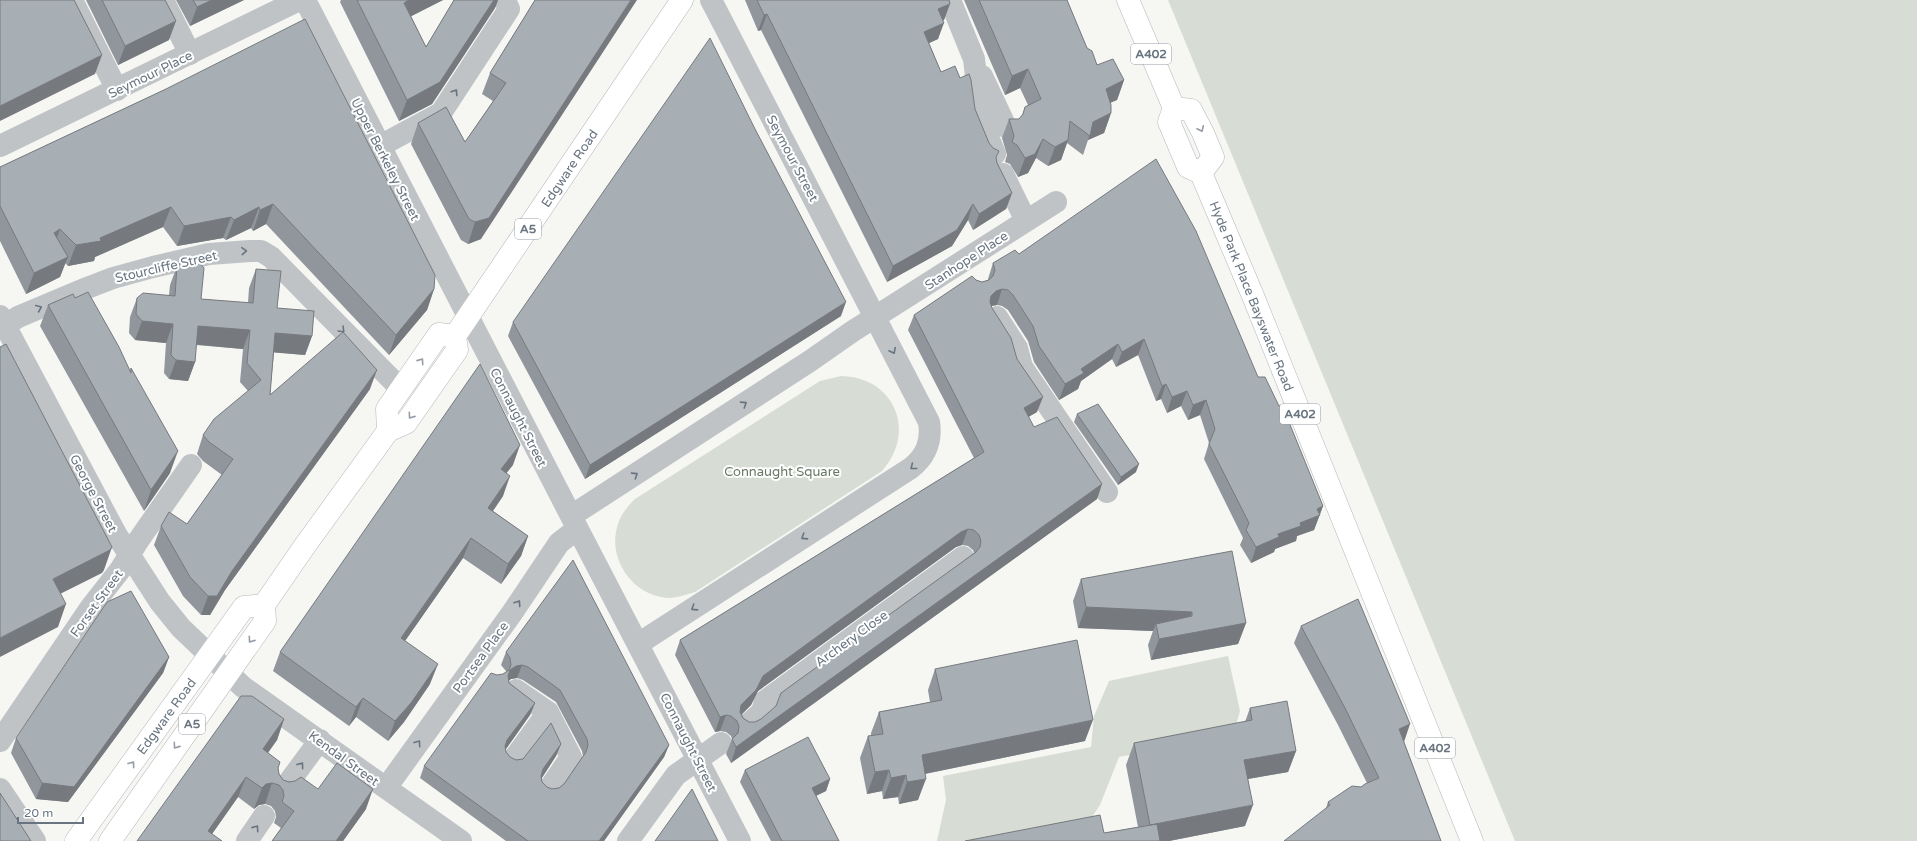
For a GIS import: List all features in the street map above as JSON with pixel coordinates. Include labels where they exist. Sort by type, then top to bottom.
[{"type":"main road","name":"Edgware Road","points":[[455,336],[682,0]]},
{"type":"main road","name":"Hyde Park Place Bayswater Road","points":[[1128,0],[1174,108],[1191,110],[1213,157],[1194,170],[1253,296],[1472,841]]},
{"type":"main road","points":[[264,605],[388,431],[406,423],[457,350],[455,336],[439,334],[387,409],[388,431]]},
{"type":"main road","name":"Edgware Road","points":[[76,841],[244,607],[264,605],[265,621],[110,841]]},
{"type":"street","points":[[72,0],[117,90]]},
{"type":"street","points":[[164,0],[190,54]]},
{"type":"street","name":"Seymour Place","points":[[0,146],[299,0]]},
{"type":"street","name":"Upper Berkeley Street","points":[[305,0],[468,318]]},
{"type":"street","points":[[380,146],[441,113],[509,9],[505,0]]},
{"type":"street","name":"Seymour Street","points":[[711,0],[876,317]]},
{"type":"street","points":[[950,0],[974,59],[1006,127]]},
{"type":"street","points":[[974,59],[981,120],[995,154]]},
{"type":"street","points":[[1003,174],[1026,221]]},
{"type":"street","name":"Stanhope Place","points":[[876,317],[1056,202]]},
{"type":"street","name":"Stourcliffe Street","points":[[2,324],[113,278],[209,254],[261,252],[271,257],[401,389]]},
{"type":"street","points":[[962,262],[974,280]]},
{"type":"street","points":[[876,317],[929,422],[930,439],[924,454],[911,468],[638,644],[574,523],[876,317]]},
{"type":"street","points":[[997,317],[1017,348],[1022,368],[1107,492]]},
{"type":"street","name":"Connaught Street","points":[[468,318],[574,523]]},
{"type":"street","name":"George Street","points":[[2,324],[129,555],[171,617],[209,656]]},
{"type":"street","name":"Forset Street","points":[[0,741],[91,607],[120,570],[191,465]]},
{"type":"street","name":"Portsea Place","points":[[386,788],[477,662],[574,523]]},
{"type":"street","name":"Archery Close","points":[[747,725],[762,712],[765,701],[963,557]]},
{"type":"street","name":"Connaught Street","points":[[638,644],[740,841]]},
{"type":"street","name":"Kendal Street","points":[[209,656],[256,697],[320,740],[461,841]]},
{"type":"street","points":[[477,662],[494,675]]},
{"type":"street","points":[[516,690],[548,712],[571,757],[549,788]]},
{"type":"street","points":[[513,760],[548,712]]},
{"type":"street","points":[[283,790],[320,740]]},
{"type":"street","points":[[628,841],[676,775],[721,743]]},
{"type":"street","points":[[0,789],[35,841]]},
{"type":"street","points":[[247,841],[264,816]]},
{"type":"green space","points":[[1168,0],[1917,0],[1917,841],[1515,841]]},
{"type":"green space","name":"Connaught Square","points":[[841,376],[860,379],[875,386],[887,396],[895,409],[899,424],[898,440],[893,456],[882,471],[695,592],[671,598],[658,596],[645,591],[635,584],[626,574],[620,563],[616,550],[615,537],[618,524],[627,507],[635,499],[820,381]]},
{"type":"green space","points":[[1228,656],[1240,711],[1233,736],[1119,757],[1100,805],[1086,826],[1007,841],[937,841],[946,800],[943,776],[1091,747],[1094,716],[1109,681]]},
{"type":"building","points":[[0,0],[74,0],[102,55],[0,106]]},
{"type":"building","points":[[102,0],[165,0],[176,21],[125,46]]},
{"type":"building","points":[[193,0],[212,0],[197,7]]},
{"type":"building","points":[[357,0],[409,0],[404,3],[426,47],[454,0],[494,0],[440,82],[407,100]]},
{"type":"building","points":[[535,0],[631,0],[489,218],[475,222],[469,219],[418,123],[446,107],[465,142],[506,83],[490,73]]},
{"type":"building","points":[[757,0],[949,0],[950,4],[938,9],[944,23],[924,32],[941,72],[955,66],[960,78],[969,74],[975,109],[989,143],[993,148],[999,151],[996,157],[997,163],[1012,193],[979,214],[973,204],[957,230],[893,266],[767,14],[764,15]]},
{"type":"building","points":[[979,0],[1067,0],[1087,48],[1092,51],[1097,65],[1113,59],[1124,80],[1106,89],[1111,105],[1111,113],[1093,122],[1090,136],[1070,121],[1068,140],[1055,147],[1043,139],[1035,154],[1025,158],[1017,145],[1012,142],[1014,136],[1009,119],[1019,119],[1023,114],[1025,107],[1041,99],[1028,69],[1012,76]]},
{"type":"building","points":[[305,19],[435,275],[434,289],[396,335],[273,204],[260,210],[259,207],[234,220],[231,217],[184,226],[171,207],[100,238],[101,241],[76,245],[60,229],[54,233],[68,257],[34,273],[0,206],[0,167],[166,89]]},
{"type":"building","points":[[710,38],[755,129],[846,302],[590,465],[513,322]]},
{"type":"building","points":[[1156,159],[1196,231],[1258,377],[1265,377],[1279,406],[1282,405],[1323,506],[1317,509],[1320,515],[1300,523],[1301,526],[1278,534],[1279,537],[1256,547],[1246,530],[1249,523],[1209,444],[1215,429],[1206,400],[1193,405],[1187,391],[1172,397],[1166,384],[1162,386],[1144,339],[1122,352],[1118,344],[1081,369],[1084,373],[1065,384],[1039,346],[1033,326],[1013,295],[1008,290],[1002,289],[996,291],[991,296],[990,302],[992,308],[1011,338],[1017,359],[1043,397],[1024,408],[1034,427],[1057,417],[1102,484],[736,747],[732,739],[738,733],[739,726],[737,721],[731,716],[726,715],[720,717],[680,640],[984,452],[914,315],[972,276],[976,280],[982,282],[989,280],[993,276],[995,270],[993,263],[1015,250],[1019,254]],"holes":[[[968,529],[974,530],[979,535],[981,541],[980,547],[976,552],[781,693],[776,706],[761,719],[755,722],[749,722],[743,718],[740,712],[741,705],[756,690],[763,676],[961,532]]]},
{"type":"building","points":[[183,261],[199,262],[204,268],[201,299],[253,303],[256,269],[281,271],[277,308],[314,311],[312,336],[275,333],[270,395],[343,332],[377,370],[232,571],[217,596],[208,596],[190,577],[161,526],[169,512],[187,524],[233,459],[209,442],[203,435],[214,419],[261,380],[247,363],[250,330],[198,326],[195,362],[176,360],[171,355],[173,324],[142,321],[136,314],[137,298],[143,293],[175,296],[177,266]]},
{"type":"building","points":[[88,292],[119,347],[131,373],[131,368],[178,451],[151,490],[48,305],[73,294],[75,298]]},
{"type":"building","points":[[6,344],[112,547],[110,550],[53,579],[66,604],[0,638],[0,347]]},
{"type":"building","points":[[480,364],[520,445],[501,469],[510,476],[488,508],[528,536],[508,564],[471,538],[401,638],[438,664],[411,703],[395,721],[363,698],[356,707],[280,652]]},
{"type":"building","points":[[1098,404],[1139,464],[1121,477],[1077,414]]},
{"type":"building","points":[[1232,551],[1246,623],[1159,639],[1156,624],[1192,616],[1192,612],[1086,607],[1081,579]]},
{"type":"building","points":[[573,560],[669,745],[599,841],[528,841],[424,766],[491,673],[497,675],[503,674],[509,670],[511,665],[510,658],[506,652]],"holes":[[[522,665],[528,667],[560,690],[587,739],[588,745],[586,752],[564,784],[559,788],[552,789],[547,787],[542,782],[541,776],[543,769],[561,744],[551,723],[523,759],[516,760],[510,757],[506,752],[505,746],[507,740],[535,703],[509,683],[508,676],[510,670],[516,666]]]},
{"type":"building","points":[[131,591],[169,657],[74,787],[42,783],[16,738],[107,602]]},
{"type":"building","points":[[1358,599],[1410,724],[1399,729],[1441,841],[1284,841],[1330,805],[1328,802],[1352,786],[1361,787],[1379,778],[1345,708],[1301,626]]},
{"type":"building","points":[[1077,640],[1093,720],[922,755],[926,779],[907,782],[906,775],[891,778],[889,770],[875,772],[868,736],[883,734],[879,712],[942,700],[935,669]]},
{"type":"building","points":[[241,696],[252,696],[284,719],[263,749],[280,762],[278,768],[279,774],[283,780],[289,782],[295,781],[301,777],[318,789],[337,763],[373,789],[336,841],[272,841],[294,811],[282,802],[284,796],[283,790],[279,785],[272,783],[266,784],[262,788],[246,777],[208,831],[222,841],[137,841]]},
{"type":"building","points":[[1287,701],[1296,751],[1244,760],[1253,805],[1150,825],[1134,743],[1252,720],[1250,708]]},
{"type":"building","points":[[808,737],[830,779],[812,788],[839,841],[782,841],[745,770]]},
{"type":"building","points":[[692,789],[718,841],[655,841]]},
{"type":"building","points":[[0,793],[31,841],[0,841]]},
{"type":"building","points":[[1100,815],[1104,833],[1157,824],[1160,841],[965,841]]}]
